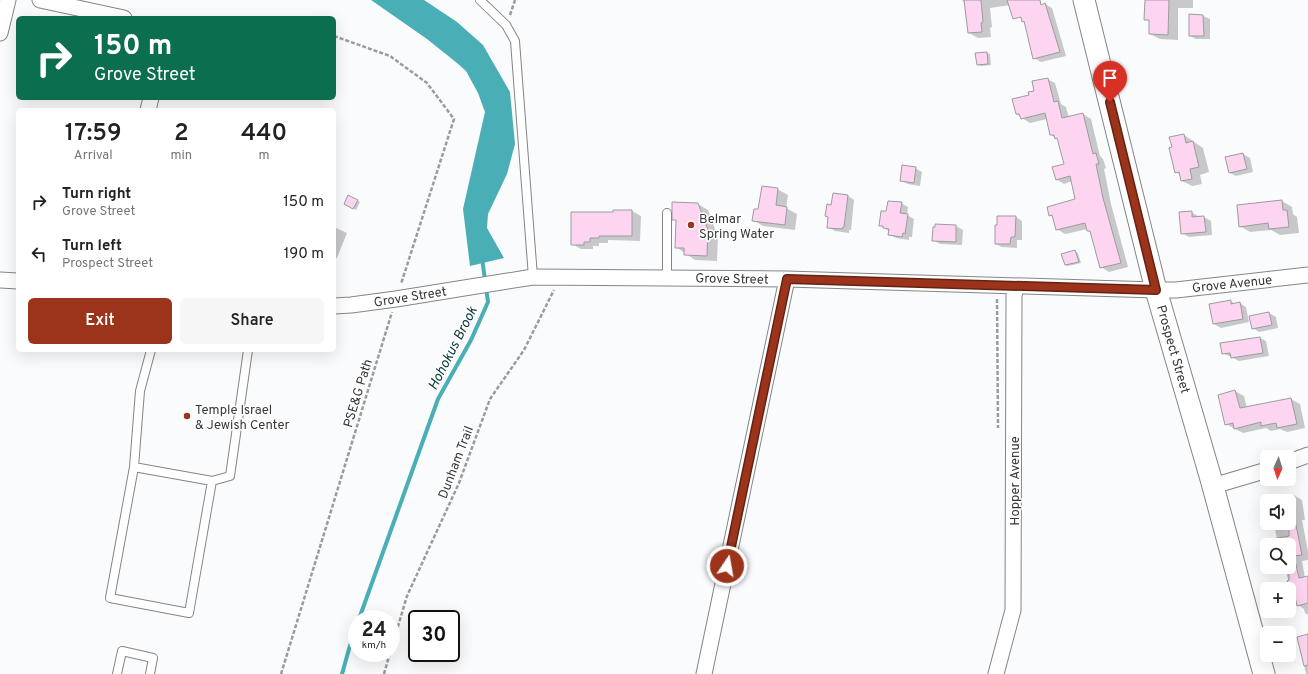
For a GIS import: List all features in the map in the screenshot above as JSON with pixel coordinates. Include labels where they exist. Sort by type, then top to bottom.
[{"type":"main road","name":"Prospect Street","points":[[1084,0],[1156,290],[1213,486],[1264,674]]},
{"type":"street","points":[[0,33],[8,0]]},
{"type":"street","points":[[40,0],[115,16]]},
{"type":"street","name":"Grove Avenue","points":[[1156,290],[1176,290],[1308,275]]},
{"type":"street","name":"Grove Street","points":[[336,306],[396,299],[533,277],[787,279],[1156,290]]},
{"type":"street","points":[[704,674],[787,279]]},
{"type":"street","points":[[0,280],[16,282]]},
{"type":"street","name":"Hopper Avenue","points":[[996,674],[1013,610],[1014,296],[1016,286]]},
{"type":"street","points":[[1296,459],[1308,455]]},
{"type":"street","points":[[1213,486],[1260,472]]},
{"type":"lane","points":[[480,0],[506,25],[515,41],[533,277]]},
{"type":"lane","points":[[667,213],[667,277]]},
{"type":"lane","points":[[150,352],[140,391],[134,467],[110,598],[189,613],[212,481]]},
{"type":"lane","points":[[134,467],[212,481],[230,476],[248,352]]},
{"type":"lane","points":[[117,674],[122,651],[153,658],[150,674]]},
{"type":"path","points":[[506,25],[515,0]]},
{"type":"path","name":"PSE&G Path","points":[[281,674],[396,299],[454,119],[427,83],[390,56],[336,37]]},
{"type":"path","name":"Dunham Trail","points":[[400,620],[407,596],[459,483],[490,399],[524,350],[554,290]]},
{"type":"path","name":"Dunham Trail","points":[[384,674],[388,662]]},
{"type":"water","points":[[371,0],[424,0],[457,22],[483,45],[510,92],[515,144],[507,174],[488,214],[487,228],[504,258],[470,266],[463,209],[485,112],[478,93],[466,71],[457,63],[427,39]]},
{"type":"building","points":[[964,0],[981,0],[983,22],[981,23],[982,32],[968,33]]},
{"type":"building","points":[[1007,0],[1040,0],[1041,5],[1045,3],[1060,52],[1033,59],[1024,21],[1022,22],[1021,17],[1013,19]]},
{"type":"building","points":[[1145,0],[1169,0],[1168,35],[1149,34],[1149,20],[1144,20]]},
{"type":"building","points":[[1189,14],[1203,15],[1204,36],[1189,36]]},
{"type":"building","points":[[987,52],[988,64],[977,65],[975,53]]},
{"type":"building","points":[[1048,78],[1054,102],[1058,101],[1062,118],[1083,113],[1093,154],[1096,153],[1099,164],[1096,164],[1103,198],[1121,263],[1100,268],[1090,231],[1087,231],[1085,223],[1056,230],[1052,215],[1049,216],[1047,207],[1075,199],[1070,176],[1056,180],[1052,167],[1064,164],[1057,138],[1055,139],[1054,135],[1050,135],[1045,113],[1021,119],[1019,114],[1016,114],[1012,99],[1029,95],[1028,92],[1034,91],[1032,81]]},
{"type":"building","points":[[1184,134],[1186,143],[1193,141],[1199,167],[1190,169],[1192,179],[1181,181],[1179,172],[1175,173],[1169,148],[1172,147],[1169,137]]},
{"type":"building","points":[[1243,153],[1247,169],[1229,173],[1225,157]]},
{"type":"building","points":[[902,165],[916,167],[914,183],[900,181]]},
{"type":"building","points":[[762,186],[778,188],[776,205],[787,207],[785,225],[752,221],[754,209],[758,209]]},
{"type":"building","points":[[833,193],[848,195],[844,227],[842,229],[827,228],[828,217],[825,216],[827,204],[831,205]]},
{"type":"building","points":[[348,195],[358,200],[353,209],[344,204]]},
{"type":"building","points":[[1282,200],[1283,210],[1287,210],[1289,227],[1269,229],[1268,223],[1239,227],[1237,205]]},
{"type":"building","points":[[888,201],[902,202],[900,213],[908,214],[905,234],[903,233],[902,237],[888,235],[889,229],[879,226],[881,211],[886,211]]},
{"type":"building","name":"Belmar Spring Water","points":[[672,202],[698,203],[708,230],[707,256],[684,255],[684,248],[675,248],[676,220],[672,220]]},
{"type":"building","points":[[613,210],[632,210],[632,236],[599,236],[599,238],[590,238],[590,242],[584,242],[584,245],[571,245],[571,212],[613,212]]},
{"type":"building","points":[[1192,211],[1192,217],[1204,216],[1206,232],[1181,234],[1179,212]]},
{"type":"building","points":[[997,216],[1016,216],[1015,237],[1011,237],[1010,244],[995,244],[995,225],[997,225]]},
{"type":"building","points":[[935,224],[956,225],[956,242],[932,241],[933,227],[935,227]]},
{"type":"building","points":[[1075,250],[1079,262],[1065,265],[1061,254]]},
{"type":"building","points":[[1231,300],[1231,304],[1240,302],[1243,319],[1213,324],[1209,304]]},
{"type":"building","points":[[1269,312],[1272,325],[1252,329],[1249,316]]},
{"type":"building","points":[[1260,337],[1263,353],[1231,358],[1230,353],[1222,354],[1220,343]]},
{"type":"building","points":[[1235,390],[1240,408],[1291,398],[1297,424],[1277,428],[1276,423],[1261,426],[1261,422],[1234,429],[1233,423],[1225,425],[1218,395]]},
{"type":"building","points":[[1296,525],[1302,555],[1296,556],[1296,538],[1278,538],[1289,536],[1289,530],[1296,530]]},
{"type":"building","points":[[1296,565],[1299,578],[1308,576],[1308,603],[1297,606],[1296,582],[1287,582],[1289,580],[1289,574],[1296,574]]},
{"type":"building","points":[[1308,634],[1308,665],[1304,666],[1297,637]]},
{"type":"waterway","name":"Hohokus Brook","points":[[362,610],[438,399],[471,340],[488,302],[482,258]]},
{"type":"waterway","name":"Hohokus Brook","points":[[342,674],[348,653]]},
{"type":"place","name":"Belmar Spring Water","points":[[691,225]]},
{"type":"place","name":"Temple Israel & Jewish Center","points":[[187,416]]},
{"type":"route","points":[[727,566],[787,279],[1156,290],[1110,102]]}]
